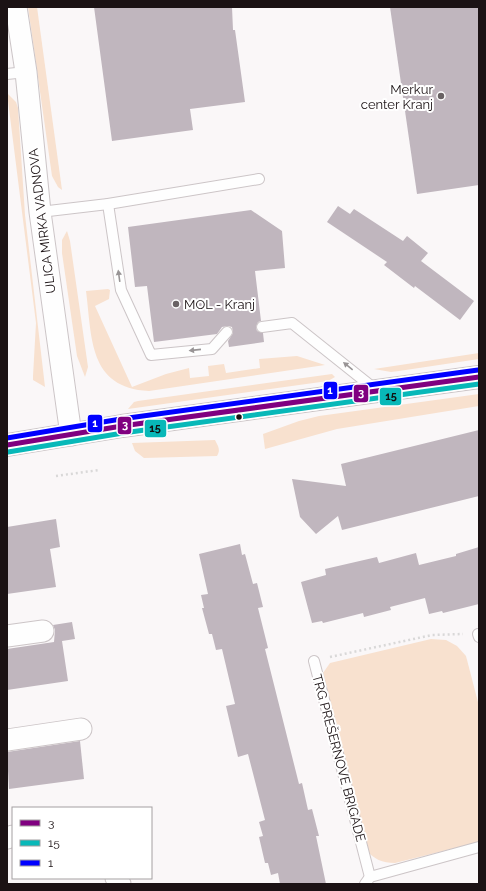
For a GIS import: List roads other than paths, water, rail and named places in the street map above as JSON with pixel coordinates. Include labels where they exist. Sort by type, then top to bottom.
[{"type":"main road","points":[[7,445],[71,436],[129,425],[479,377]]},
{"type":"street","name":"ULICA MIRKA VADNOVA","points":[[16,7],[16,73],[40,212],[71,436]]},
{"type":"street","points":[[7,636],[42,630]]},
{"type":"street","points":[[7,740],[81,729]]},
{"type":"lane","points":[[40,212],[108,204],[259,179]]},
{"type":"lane","points":[[108,204],[121,290],[151,354],[212,348],[227,332]]},
{"type":"lane","points":[[262,327],[292,323],[350,367],[378,391]]},
{"type":"lane","name":"TRG PREŠERNOVE BRIGADE","points":[[314,661],[368,881],[479,847]]},
{"type":"place","name":"Merkur center Kranj","points":[[441,96]]},
{"type":"place","name":"MOL - Kranj","points":[[176,304]]}]
